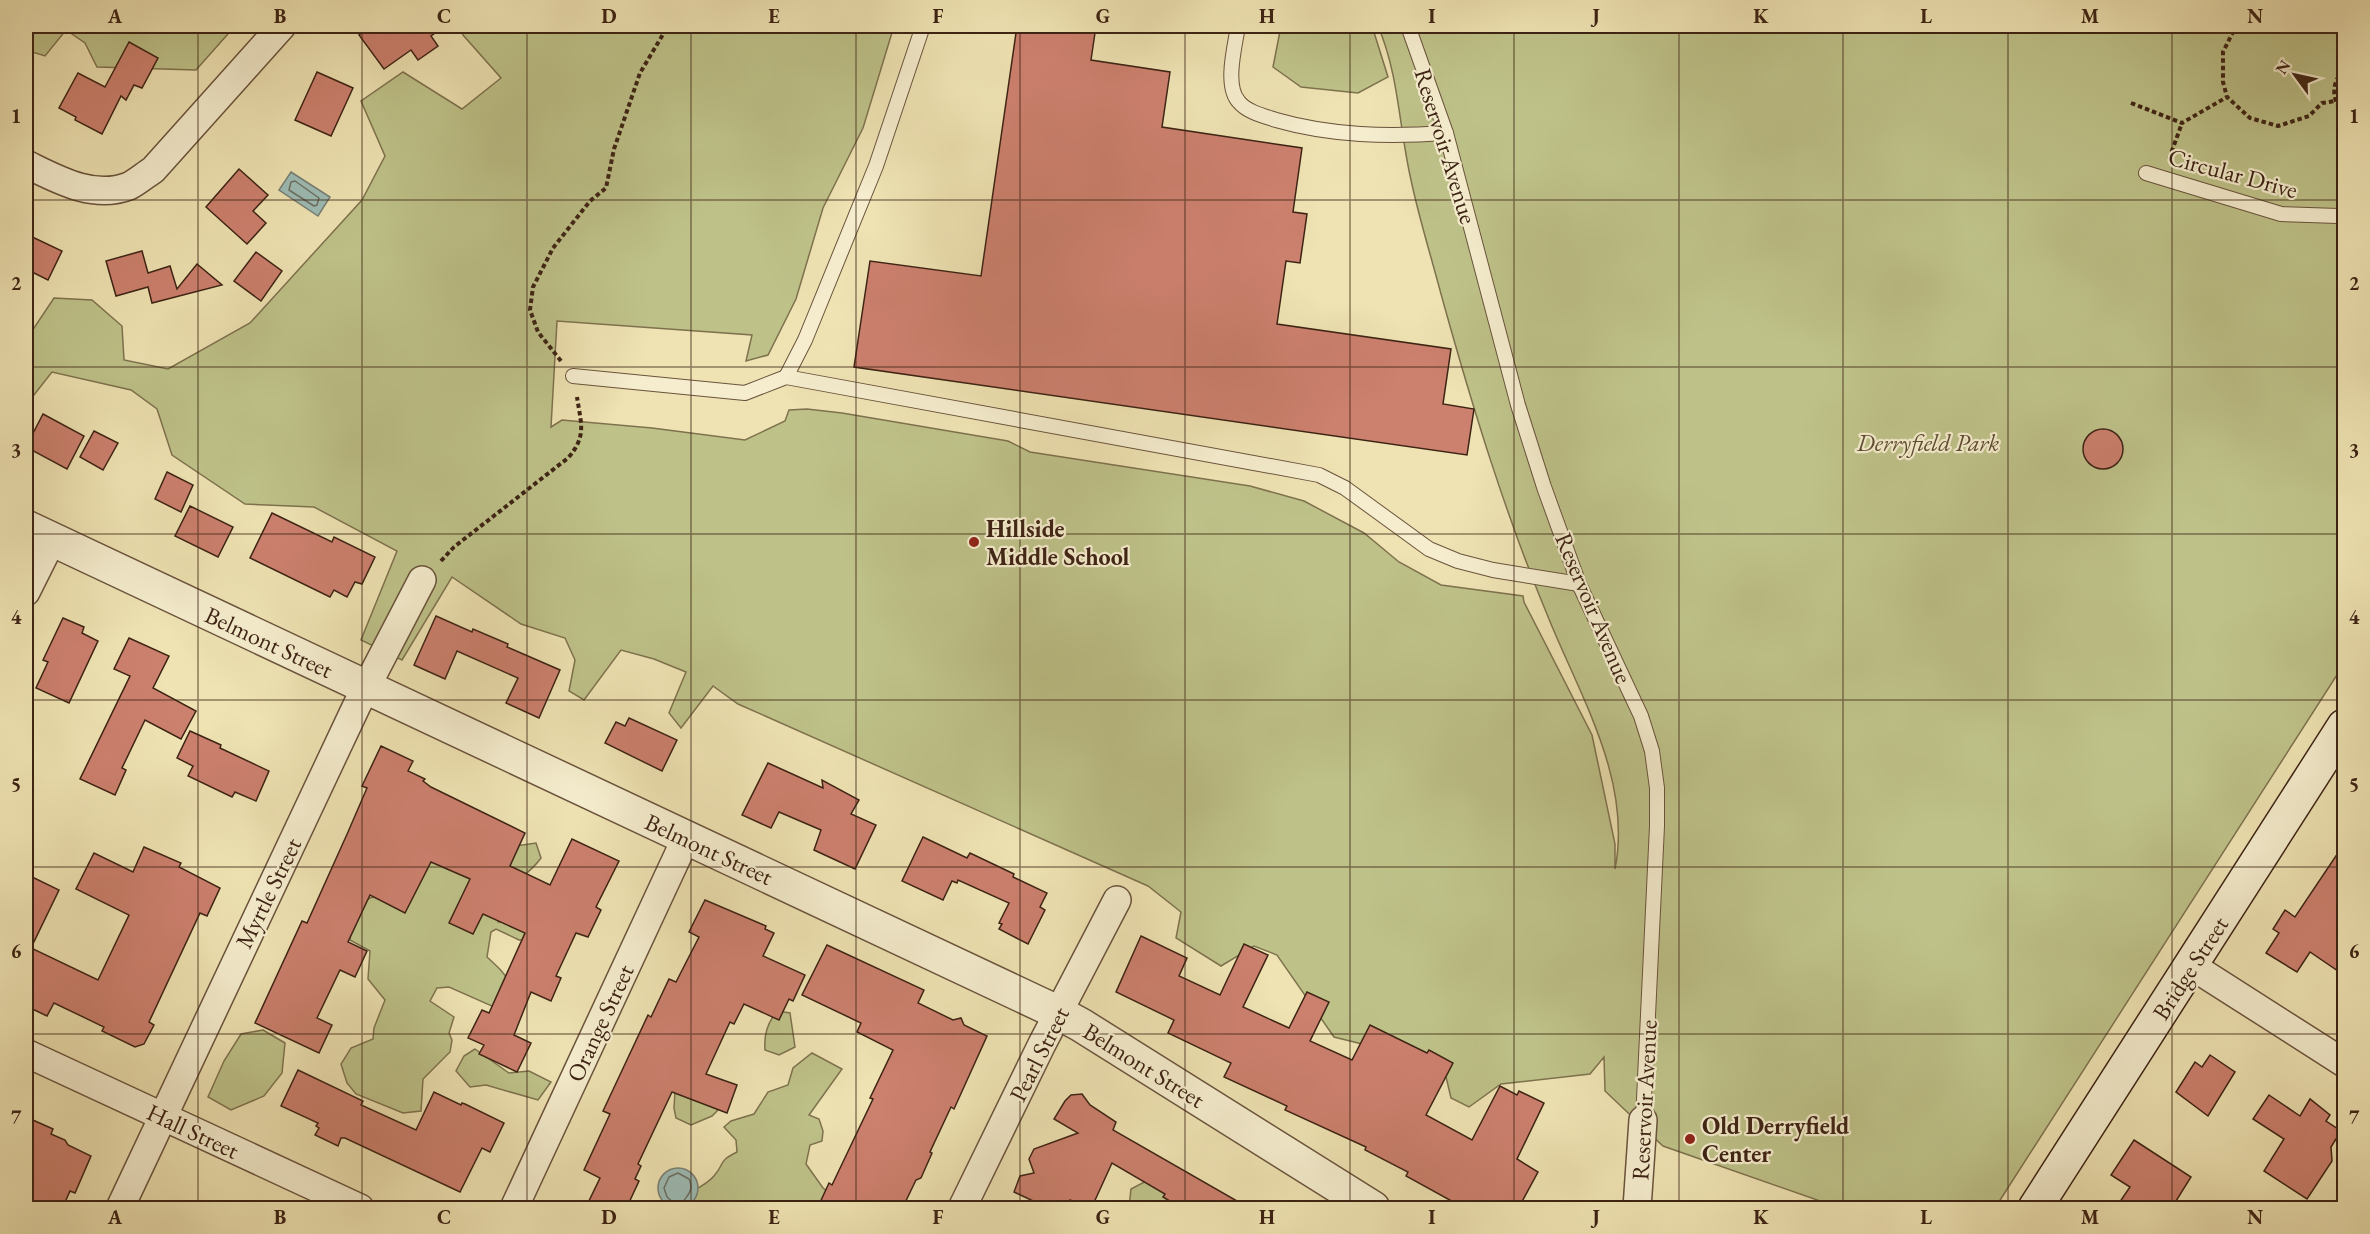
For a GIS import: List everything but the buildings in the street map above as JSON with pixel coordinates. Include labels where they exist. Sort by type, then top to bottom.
[{"type":"street","points":[[26,164],[64,182],[92,191],[108,191],[129,185],[153,170],[282,26]]},
{"type":"street","points":[[26,592],[39,534]]},
{"type":"street","name":"Belmont Street","points":[[39,534],[1059,1013],[1082,1025],[1364,1206]]},
{"type":"street","name":"Myrtle Street","points":[[120,1209],[357,705],[368,688],[422,580]]},
{"type":"street","name":"Bridge Street","points":[[2035,1209],[2344,726]]},
{"type":"street","name":"Orange Street","points":[[514,1209],[686,838]]},
{"type":"street","name":"Pearl Street","points":[[962,1209],[1117,900]]},
{"type":"street","points":[[2192,966],[2344,1063]]},
{"type":"street","name":"Hall Street","points":[[26,1053],[360,1209]]},
{"type":"street","name":"Reservoir Avenue","points":[[1637,1209],[1643,1120]]},
{"type":"lane","points":[[786,377],[805,340],[876,166],[923,26]]},
{"type":"lane","points":[[1238,26],[1230,82],[1238,102],[1259,114],[1306,128],[1357,135],[1446,134]]},
{"type":"lane","name":"Reservoir Avenue","points":[[1408,26],[1446,134],[1518,405],[1579,584],[1641,716],[1652,751],[1657,788],[1654,911],[1643,1120]]},
{"type":"lane","name":"Circular Drive","points":[[2146,173],[2281,214],[2338,216],[2344,214]]},
{"type":"lane","points":[[573,376],[745,393],[786,377],[1318,475],[1345,488],[1429,549],[1458,561],[1493,570],[1579,584]]},
{"type":"path","points":[[422,580],[454,547],[568,458],[578,447],[582,434],[573,376],[538,332],[530,310],[533,287],[553,248],[590,201],[606,188],[614,148],[640,73],[668,26]]},
{"type":"path","points":[[2239,26],[2235,28],[2223,52],[2223,82],[2227,97],[2250,118],[2278,126],[2309,117],[2322,103],[2336,101]]},
{"type":"path","points":[[2344,70],[2335,83],[2336,101],[2344,113]]},
{"type":"path","points":[[2163,178],[2182,123],[2227,97]]},
{"type":"path","points":[[2131,103],[2182,123]]},
{"type":"green space","points":[[26,26],[235,26],[196,70],[97,67],[85,43],[66,30],[45,56],[26,50]]},
{"type":"green space","name":"Derryfield Park","points":[[459,26],[894,26],[863,128],[823,208],[796,299],[768,355],[746,361],[752,335],[557,321],[551,427],[562,420],[652,428],[745,440],[785,421],[789,410],[807,409],[1008,441],[1030,452],[1250,486],[1304,501],[1364,533],[1399,562],[1441,585],[1523,596],[1592,735],[1615,844],[1615,869],[1618,837],[1617,805],[1611,774],[1590,713],[1519,543],[1478,419],[1418,208],[1407,160],[1395,83],[1378,26],[2344,26],[2344,664],[1995,1208],[1840,1208],[1663,1146],[1605,1091],[1604,1057],[1590,1074],[1501,1084],[1469,1107],[1451,1098],[1443,1064],[1334,1037],[1277,955],[1254,946],[1221,966],[1176,938],[1181,912],[1148,886],[738,704],[713,686],[681,728],[669,713],[686,672],[654,659],[621,650],[584,700],[569,691],[575,660],[565,638],[521,624],[452,577],[402,660],[361,640],[397,551],[314,507],[245,504],[172,455],[157,409],[131,390],[52,372],[26,405],[26,328],[32,331],[54,298],[92,300],[122,326],[124,360],[168,369],[250,323],[362,200],[385,156],[361,101],[403,72],[462,109],[501,78],[463,35]]},
{"type":"green space","points":[[1281,26],[1372,26],[1388,77],[1358,93],[1301,87],[1273,67]]},
{"type":"green space","points":[[536,843],[541,858],[534,867],[512,885],[502,898],[498,922],[516,921],[549,939],[519,940],[496,929],[491,932],[487,957],[509,981],[511,987],[510,1014],[449,987],[437,988],[430,1001],[454,1017],[449,1033],[452,1040],[450,1052],[423,1079],[421,1111],[403,1113],[356,1094],[347,1083],[341,1064],[351,1048],[373,1039],[374,1028],[385,1000],[368,979],[370,951],[350,940],[350,922],[354,908],[370,898],[386,894],[385,865]]},
{"type":"green space","points":[[777,1011],[790,1013],[795,1047],[779,1055],[765,1050],[767,1029]]},
{"type":"green space","points":[[263,1030],[285,1043],[282,1073],[264,1096],[231,1110],[208,1097],[224,1061],[241,1034]]},
{"type":"green space","points":[[475,1049],[509,1073],[529,1071],[551,1082],[538,1100],[486,1085],[470,1087],[456,1071],[464,1056]]},
{"type":"green space","points":[[812,1053],[842,1069],[809,1115],[819,1119],[823,1131],[822,1141],[810,1145],[806,1164],[823,1188],[838,1200],[837,1208],[671,1208],[680,1199],[709,1181],[724,1160],[737,1152],[736,1140],[724,1127],[731,1121],[754,1114],[768,1092],[788,1085],[793,1068]]},
{"type":"green space","points":[[675,1092],[724,1104],[712,1116],[691,1125],[676,1118]]},
{"type":"green space","points":[[1148,1180],[1202,1208],[1129,1208],[1131,1189]]},
{"type":"water","points":[[291,172],[330,197],[318,216],[279,190]]},
{"type":"water","points":[[678,1168],[686,1169],[692,1174],[697,1180],[697,1196],[692,1202],[686,1207],[678,1208],[670,1207],[664,1202],[659,1196],[658,1188],[659,1180],[664,1174],[670,1169]]},
{"type":"place","name":"Hillside Middle School","points":[[974,542]]},
{"type":"place","name":"Old Derryfield Center","points":[[1690,1139]]}]
